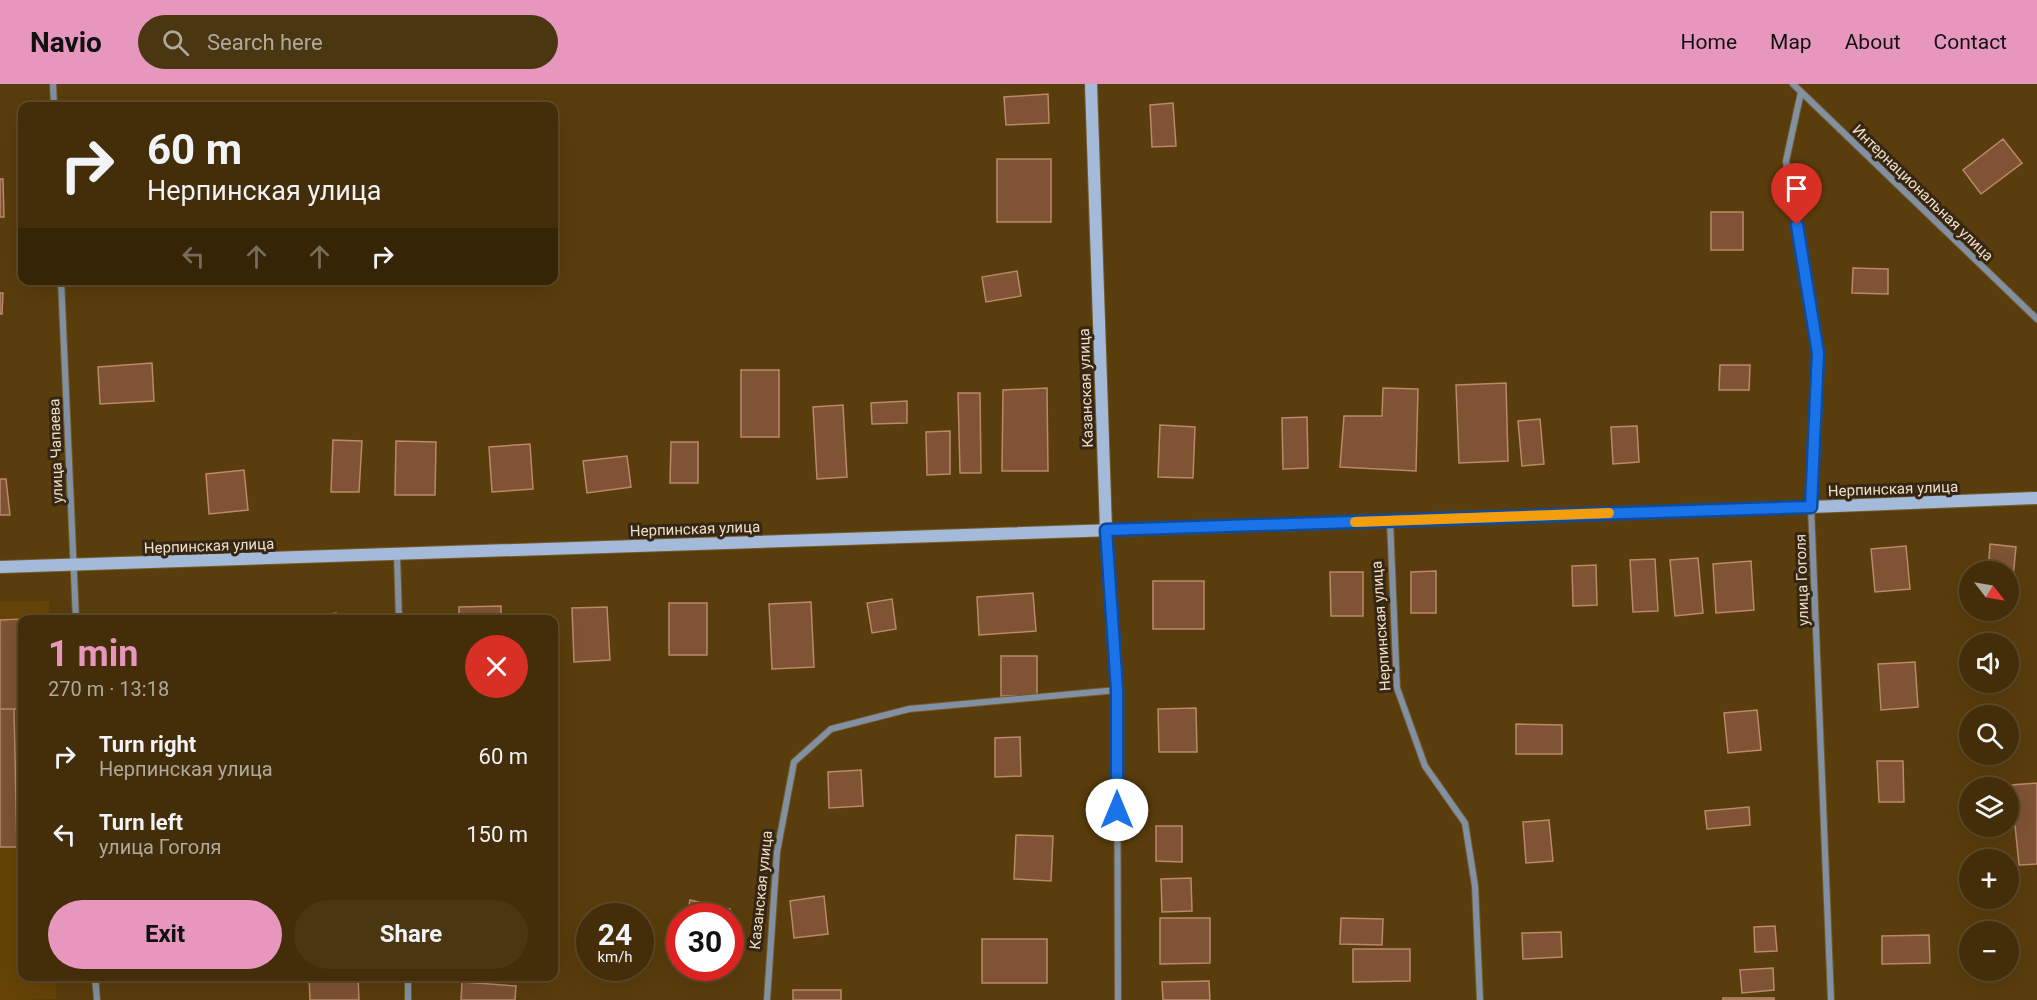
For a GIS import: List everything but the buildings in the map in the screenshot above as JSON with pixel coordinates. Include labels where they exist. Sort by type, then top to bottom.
[{"type":"main road","name":"Казанская улица","points":[[1091,84],[1106,530]]},
{"type":"main road","name":"Нерпинская улица","points":[[0,567],[2037,498]]},
{"type":"street","points":[[53,84],[54,102]]},
{"type":"street","name":"Интернациональная улица","points":[[1793,84],[2037,320]]},
{"type":"street","name":"улица Гоголя","points":[[1801,92],[1786,161],[1818,353],[1811,507],[1831,1000]]},
{"type":"street","name":"улица Чапаева","points":[[62,285],[76,615]]},
{"type":"street","name":"Нерпинская улица","points":[[1390,520],[1397,688],[1425,766],[1465,823],[1475,886],[1480,1000]]},
{"type":"street","name":"Казанская улица","points":[[1106,530],[1117,690],[1118,1000]]},
{"type":"street","points":[[397,554],[399,615]]},
{"type":"street","name":"Казанская улица","points":[[767,1000],[777,852],[794,762],[831,729],[909,709],[1117,690]]},
{"type":"street","points":[[95,981],[97,1000]]},
{"type":"street","points":[[408,981],[408,1000]]},
{"type":"shaded area","points":[[49,601],[50,615],[18,615],[18,981],[56,981],[56,999],[0,1000],[0,602]]},
{"type":"slow traffic","points":[[1355,522],[1609,513]]},
{"type":"route","points":[[1117,810],[1117,690],[1106,530],[1811,507],[1818,353],[1797,225]]}]
